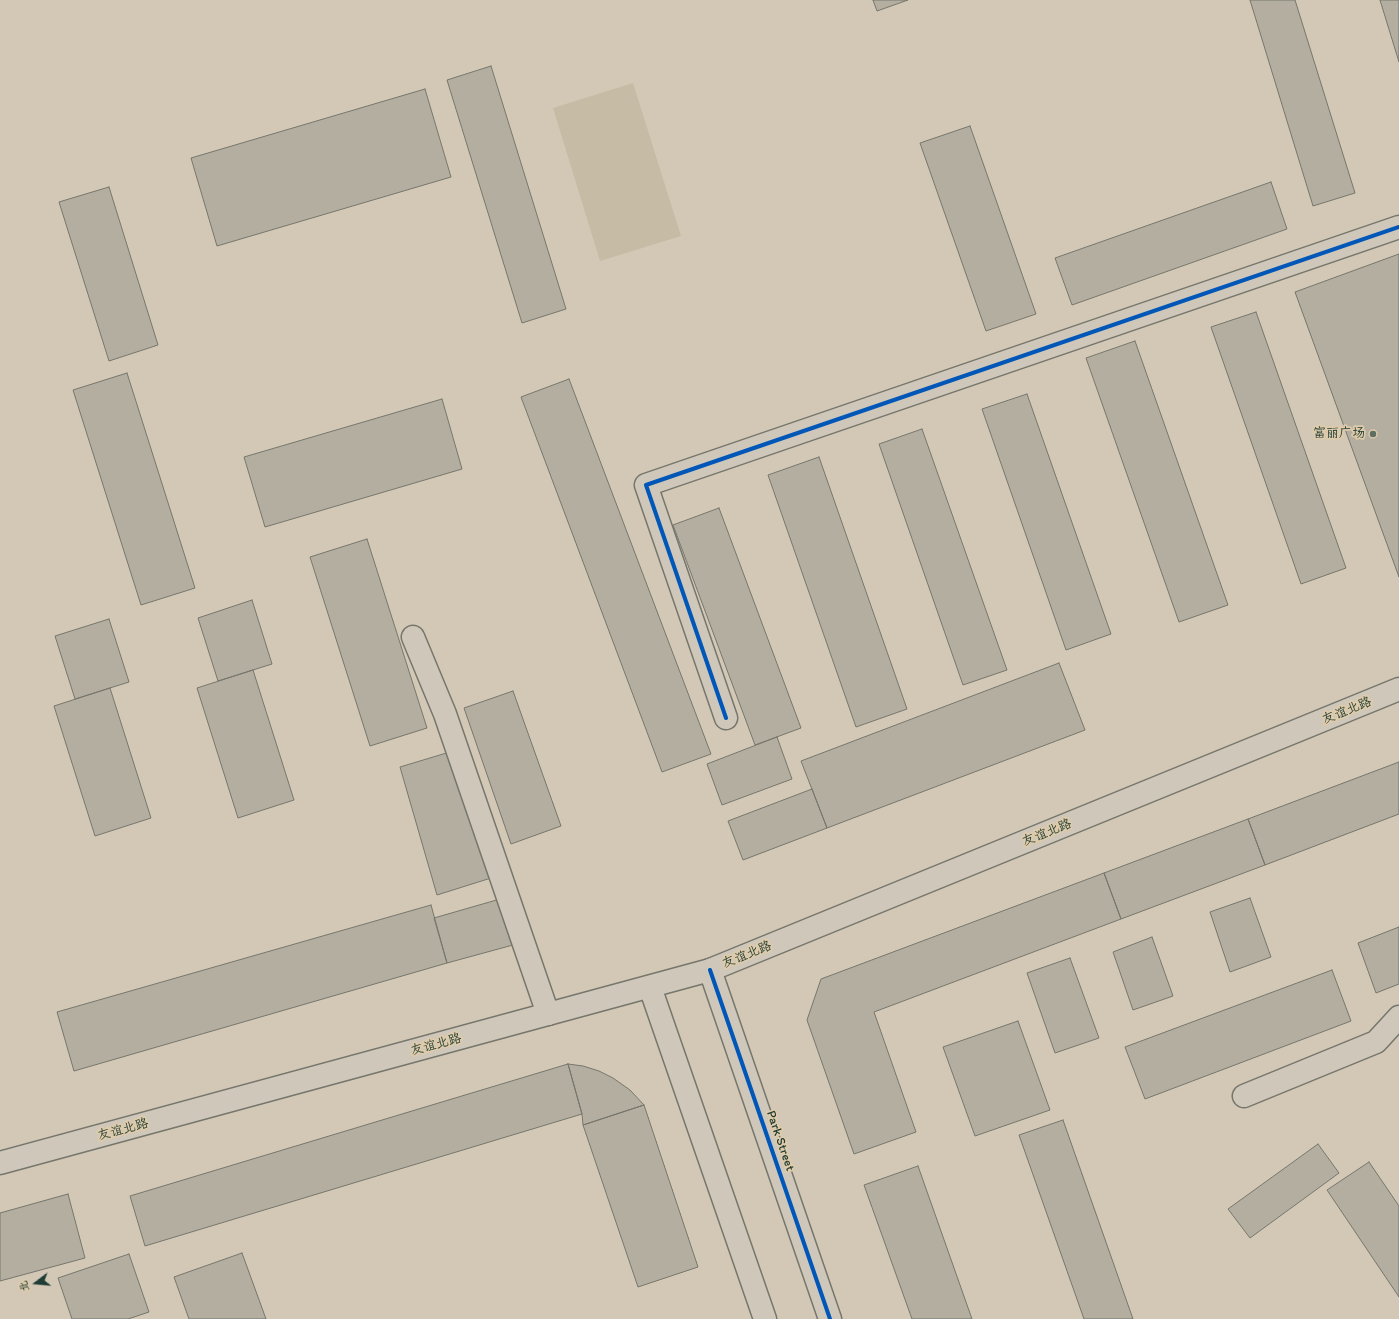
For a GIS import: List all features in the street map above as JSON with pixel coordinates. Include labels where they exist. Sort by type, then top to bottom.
[{"type":"street","points":[[726,718],[646,485],[1399,227]]},
{"type":"street","points":[[413,637],[445,714],[548,1014]]},
{"type":"street","name":"友谊北路","points":[[0,1163],[710,970],[1399,690]]},
{"type":"street","name":"Park Street","points":[[710,970],[830,1319]]},
{"type":"street","points":[[650,987],[766,1319]]},
{"type":"street","points":[[1244,1096],[1376,1042],[1399,1017]]},
{"type":"shaded area","points":[[633,83],[681,236],[600,261],[553,108]]},
{"type":"building","points":[[873,0],[908,0],[877,11]]},
{"type":"building","points":[[1250,0],[1295,0],[1355,193],[1313,206]]},
{"type":"building","points":[[1380,0],[1399,0],[1399,62]]},
{"type":"building","points":[[491,66],[566,309],[522,323],[447,80]]},
{"type":"building","points":[[425,89],[451,177],[217,246],[191,158]]},
{"type":"building","points":[[970,126],[1036,314],[986,331],[920,143]]},
{"type":"building","points":[[1271,182],[1287,229],[1072,305],[1055,258]]},
{"type":"building","points":[[109,187],[158,345],[109,361],[59,202]]},
{"type":"building","name":"富丽广场","points":[[1399,254],[1399,577],[1295,292]]},
{"type":"building","points":[[1256,312],[1346,568],[1301,584],[1211,327]]},
{"type":"building","points":[[1135,341],[1228,605],[1179,622],[1086,358]]},
{"type":"building","points":[[127,373],[195,588],[141,605],[73,390]]},
{"type":"building","points":[[569,379],[711,754],[662,772],[521,397]]},
{"type":"building","points":[[1027,394],[1111,634],[1066,650],[982,409]]},
{"type":"building","points":[[442,399],[462,469],[265,527],[244,457]]},
{"type":"building","points":[[922,429],[1007,670],[963,685],[879,444]]},
{"type":"building","points":[[819,457],[907,709],[856,727],[768,475]]},
{"type":"building","points":[[719,508],[801,728],[755,745],[673,525]]},
{"type":"building","points":[[367,539],[427,728],[370,746],[310,557]]},
{"type":"building","points":[[252,600],[272,664],[218,681],[198,618]]},
{"type":"building","points":[[109,619],[129,682],[75,699],[55,636]]},
{"type":"building","points":[[1059,663],[1085,730],[827,828],[801,761]]},
{"type":"building","points":[[253,670],[294,800],[238,818],[197,688]]},
{"type":"building","points":[[110,688],[151,818],[95,836],[54,706]]},
{"type":"building","points":[[513,691],[561,826],[511,844],[464,708]]},
{"type":"building","points":[[777,737],[792,779],[722,805],[707,764]]},
{"type":"building","points":[[453,751],[491,878],[437,895],[400,767]]},
{"type":"building","points":[[1399,762],[1399,814],[1265,865],[1248,819]]},
{"type":"building","points":[[812,789],[827,828],[743,860],[728,821]]},
{"type":"building","points":[[1248,819],[1265,865],[1121,919],[1104,873]]},
{"type":"building","points":[[1104,873],[1121,919],[874,1012],[916,1132],[854,1154],[807,1020],[821,979]]},
{"type":"building","points":[[1250,898],[1271,957],[1230,972],[1210,912]]},
{"type":"building","points":[[500,899],[513,945],[447,963],[434,918]]},
{"type":"building","points":[[431,905],[447,963],[74,1071],[57,1012]]},
{"type":"building","points":[[1399,927],[1399,984],[1376,993],[1358,943]]},
{"type":"building","points":[[1152,937],[1173,996],[1133,1010],[1113,952]]},
{"type":"building","points":[[1070,958],[1099,1038],[1055,1053],[1027,973]]},
{"type":"building","points":[[1332,970],[1351,1021],[1145,1099],[1125,1047]]},
{"type":"building","points":[[1018,1021],[1050,1110],[975,1136],[943,1047]]},
{"type":"building","points":[[568,1064],[583,1066],[599,1071],[613,1078],[630,1090],[644,1105],[583,1125],[582,1114]]},
{"type":"building","points":[[568,1064],[582,1114],[145,1246],[130,1196]]},
{"type":"building","points":[[644,1105],[698,1267],[638,1287],[583,1125]]},
{"type":"building","points":[[1063,1120],[1133,1319],[1084,1319],[1019,1135]]},
{"type":"building","points":[[1318,1144],[1339,1173],[1250,1238],[1228,1209]]},
{"type":"building","points":[[1369,1162],[1399,1206],[1399,1297],[1327,1190]]},
{"type":"building","points":[[918,1166],[972,1319],[912,1319],[864,1185]]},
{"type":"building","points":[[68,1194],[85,1258],[0,1281],[0,1213]]},
{"type":"building","points":[[242,1253],[266,1319],[189,1319],[174,1277]]},
{"type":"building","points":[[129,1254],[149,1312],[128,1319],[72,1319],[58,1278]]},
{"type":"cycle path","points":[[726,718],[646,485],[1399,227]]},
{"type":"cycle path","points":[[710,970],[830,1319]]},
{"type":"place","name":"富丽广场","points":[[1373,434]]}]
